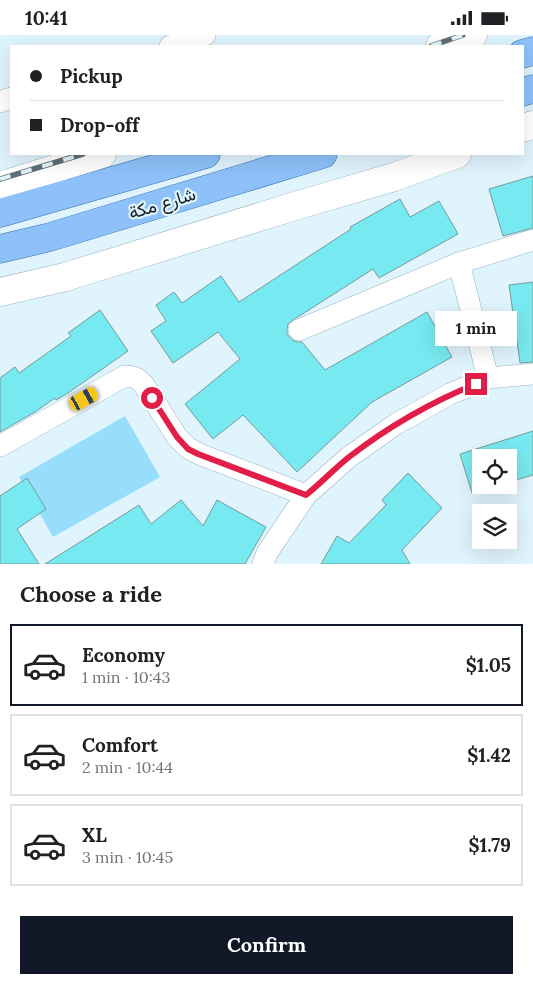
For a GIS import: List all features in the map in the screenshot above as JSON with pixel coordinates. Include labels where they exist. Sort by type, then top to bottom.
[{"type":"main road","name":"شارع مكة","points":[[0,213],[203,155]]},
{"type":"main road","name":"شارع مكة","points":[[0,249],[50,237],[320,155]]},
{"type":"street","points":[[173,45],[205,35]]},
{"type":"street","points":[[443,45],[473,35]]},
{"type":"street","points":[[0,186],[99,155]]},
{"type":"street","points":[[0,292],[65,277],[394,177],[454,155]]},
{"type":"street","points":[[299,331],[459,263],[533,240]]},
{"type":"street","points":[[459,263],[488,378]]},
{"type":"street","points":[[263,564],[268,553],[306,495],[349,457],[396,425],[450,394],[488,378],[533,374]]},
{"type":"street","points":[[0,446],[125,376],[132,376],[139,379],[144,385],[177,437],[188,449],[306,495]]},
{"type":"shaded area","points":[[125,416],[160,477],[53,537],[19,477]]},
{"type":"building","points":[[533,176],[533,228],[503,236],[489,189]]},
{"type":"building","points":[[400,199],[410,217],[439,201],[458,234],[379,278],[373,269],[294,319],[288,324],[287,334],[292,340],[302,342],[325,370],[427,312],[452,357],[372,402],[297,472],[243,415],[213,439],[185,404],[240,359],[218,332],[173,363],[151,331],[166,321],[156,305],[174,292],[182,303],[221,276],[239,302],[351,229],[350,227]]},
{"type":"building","points":[[533,282],[533,362],[520,363],[509,285]]},
{"type":"building","points":[[100,310],[128,351],[68,393],[56,400],[55,398],[0,432],[0,378],[15,367],[19,373],[71,336],[68,333]]},
{"type":"building","points":[[533,431],[533,475],[517,480],[517,449],[476,449]]},
{"type":"building","points":[[472,450],[472,493],[460,454]]},
{"type":"building","points":[[408,473],[442,508],[402,550],[410,564],[321,564],[337,536],[349,543],[386,505],[382,500]]},
{"type":"building","points":[[27,478],[46,509],[17,529],[39,564],[0,564],[0,496]]},
{"type":"building","points":[[181,500],[203,526],[217,500],[266,527],[245,564],[45,564],[139,505],[151,524]]},
{"type":"railway","points":[[434,45],[463,35]]},
{"type":"railway","points":[[0,179],[80,155]]},
{"type":"route","points":[[152,398],[177,437],[188,449],[306,495],[349,457],[396,425],[450,394],[476,384]]}]
